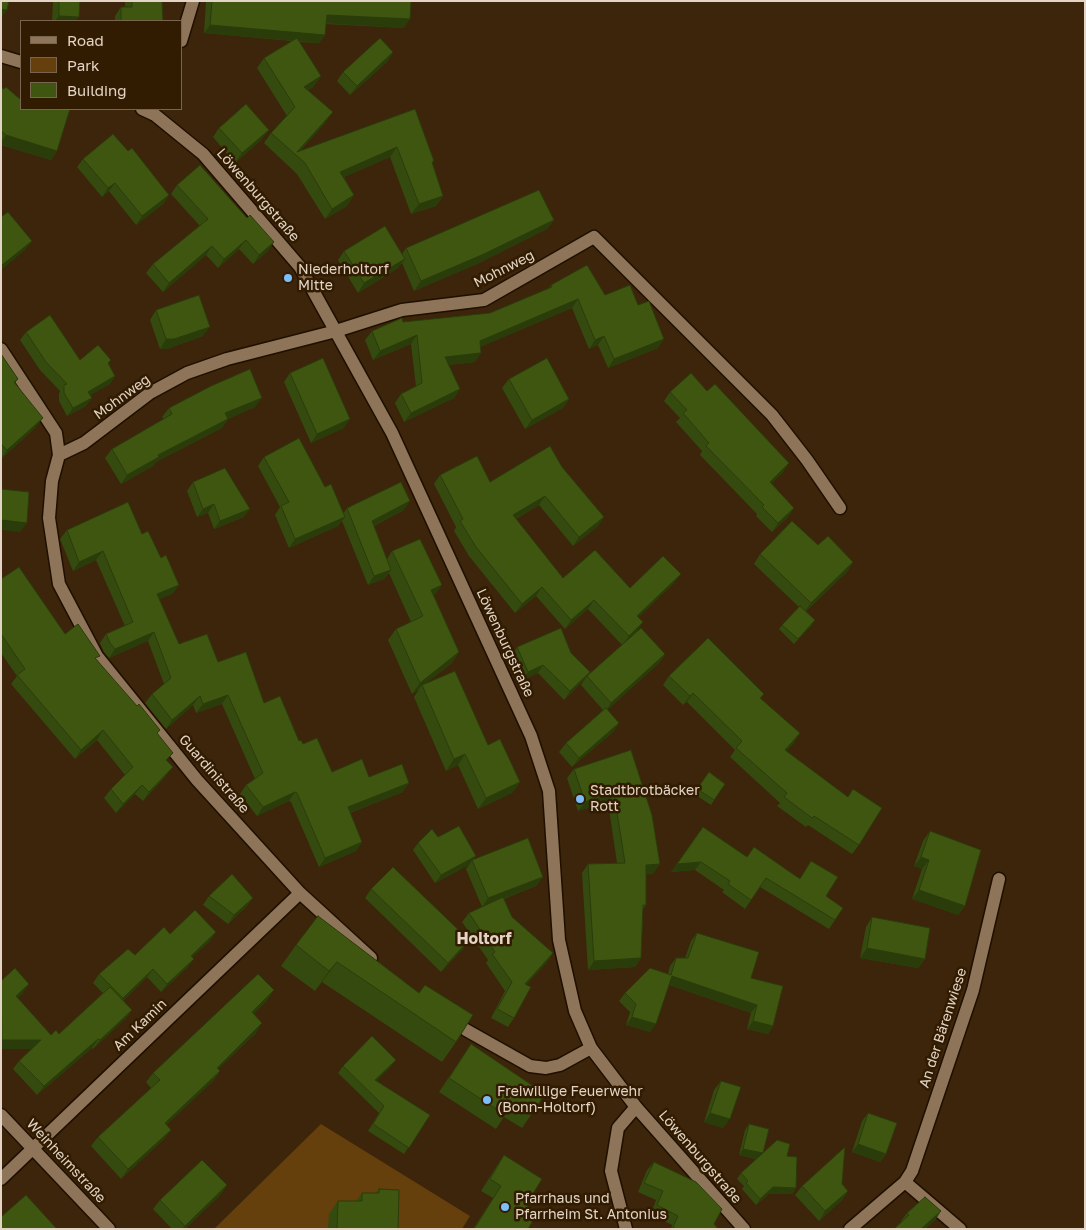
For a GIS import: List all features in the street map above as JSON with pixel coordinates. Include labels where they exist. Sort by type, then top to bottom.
[{"type":"street","points":[[182,38],[193,1]]},
{"type":"street","points":[[1,56],[20,62]]},
{"type":"street","name":"Löwenburgstraße","points":[[156,112],[203,154],[260,218],[300,267],[392,433],[531,736],[549,791],[558,940],[575,1011],[591,1048],[636,1107],[744,1229]]},
{"type":"street","name":"Mohnweg","points":[[59,455],[84,444],[150,393],[187,373],[227,359],[336,331],[402,310],[484,300],[594,237],[772,415],[807,460],[840,508]]},
{"type":"street","name":"Guardinistraße","points":[[1,349],[56,434],[59,455],[52,481],[49,518],[59,584],[97,656],[197,780],[300,893],[381,966]]},
{"type":"street","name":"An der Bärenwiese","points":[[850,1229],[905,1182],[912,1171],[973,990],[999,879]]},
{"type":"street","name":"Am Kamin","points":[[1,1179],[300,893]]},
{"type":"street","points":[[443,1012],[466,1030],[530,1066],[546,1068],[560,1065],[591,1048]]},
{"type":"street","points":[[626,1229],[611,1170],[618,1128],[636,1107]]},
{"type":"street","name":"Weinheimstraße","points":[[1,1115],[109,1229]]},
{"type":"street","points":[[905,1182],[960,1229]]},
{"type":"green space","points":[[321,1124],[470,1216],[462,1229],[214,1229]]},
{"type":"building","points":[[1,1],[9,1],[7,10],[1,9]]},
{"type":"building","points":[[59,1],[80,1],[79,17],[59,16]]},
{"type":"building","points":[[132,1],[162,1],[163,20],[121,20],[121,7],[132,7]]},
{"type":"building","points":[[212,1],[411,1],[410,19],[327,15],[325,35],[210,25]]},
{"type":"building","points":[[297,38],[321,76],[304,87],[333,112],[297,152],[415,109],[434,161],[432,162],[443,196],[419,204],[397,147],[340,172],[354,195],[332,209],[305,163],[271,133],[295,107],[264,58]]},
{"type":"building","points":[[380,38],[393,52],[357,86],[343,72]]},
{"type":"building","points":[[1,87],[4,89],[6,87],[20,99],[20,110],[70,110],[57,151],[6,135],[1,131]]},
{"type":"building","points":[[246,104],[269,130],[242,153],[219,128]]},
{"type":"building","points":[[113,134],[128,151],[132,148],[169,195],[142,216],[115,183],[108,188],[83,159]]},
{"type":"building","points":[[200,165],[247,218],[250,215],[274,242],[259,255],[246,240],[224,259],[212,246],[169,283],[153,264],[208,219],[177,185]]},
{"type":"building","points":[[539,190],[554,220],[484,254],[421,281],[406,248]]},
{"type":"building","points":[[8,212],[32,241],[2,265],[1,217]]},
{"type":"building","points":[[385,226],[405,259],[364,283],[344,251]]},
{"type":"building","points":[[587,265],[605,295],[630,285],[638,305],[649,301],[664,339],[614,359],[604,336],[595,340],[578,299],[480,341],[481,353],[445,357],[460,389],[411,413],[401,394],[422,383],[417,335],[380,351],[372,331],[402,318],[403,322],[490,313],[552,287],[551,285]]},
{"type":"building","points":[[199,295],[210,327],[174,339],[166,339],[156,310]]},
{"type":"building","points":[[50,315],[80,360],[98,345],[111,360],[108,363],[115,376],[88,392],[92,398],[73,408],[64,393],[64,385],[67,384],[46,362],[26,332]]},
{"type":"building","points":[[1,354],[18,379],[14,382],[43,418],[7,450],[1,444]]},
{"type":"building","points":[[323,358],[350,419],[317,434],[290,373]]},
{"type":"building","points":[[547,358],[569,399],[532,420],[509,379]]},
{"type":"building","points":[[250,369],[262,398],[225,413],[228,419],[158,455],[159,457],[127,475],[112,449],[172,414],[169,408],[211,386]]},
{"type":"building","points":[[691,373],[707,391],[715,384],[789,463],[770,482],[794,508],[778,523],[762,507],[764,505],[706,446],[709,443],[683,413],[687,410],[670,392]]},
{"type":"building","points":[[299,438],[325,487],[331,484],[345,517],[295,539],[281,506],[289,502],[264,457]]},
{"type":"building","points":[[550,446],[562,467],[604,517],[579,537],[545,496],[513,515],[563,578],[595,550],[630,588],[663,556],[681,574],[637,616],[643,622],[629,636],[594,600],[571,620],[542,587],[522,604],[476,547],[460,521],[463,519],[440,475],[477,456],[490,482]]},
{"type":"building","points":[[225,468],[250,509],[220,521],[214,504],[203,509],[193,482]]},
{"type":"building","points":[[401,482],[410,501],[372,521],[391,570],[374,576],[347,508]]},
{"type":"building","points":[[1,489],[29,492],[27,523],[1,520]]},
{"type":"building","points":[[128,502],[142,534],[148,531],[161,558],[166,555],[179,585],[157,594],[179,644],[207,634],[218,662],[246,652],[264,703],[280,696],[299,741],[301,740],[303,744],[317,738],[332,772],[362,759],[369,777],[402,764],[409,783],[348,807],[362,842],[325,858],[297,793],[295,792],[263,807],[246,785],[263,773],[228,695],[203,704],[200,696],[172,720],[152,694],[171,678],[154,632],[115,649],[110,643],[106,634],[133,622],[103,551],[79,562],[67,530]]},
{"type":"building","points":[[792,521],[818,545],[828,536],[853,562],[811,603],[760,554]]},
{"type":"building","points":[[420,539],[442,585],[431,590],[459,652],[420,683],[396,629],[423,616],[392,551]]},
{"type":"building","points":[[19,567],[65,634],[78,624],[100,656],[95,658],[137,706],[139,704],[160,730],[157,733],[173,753],[166,760],[173,767],[149,792],[142,785],[123,804],[111,789],[133,767],[103,730],[81,750],[17,675],[25,669],[1,634],[1,579]]},
{"type":"building","points":[[800,606],[815,620],[798,639],[782,625]]},
{"type":"building","points":[[561,628],[571,653],[590,672],[570,691],[543,665],[528,672],[517,647]]},
{"type":"building","points":[[641,628],[665,654],[611,703],[587,676]]},
{"type":"building","points":[[708,638],[764,694],[760,698],[800,733],[785,750],[848,797],[853,789],[882,808],[859,845],[814,816],[812,818],[784,797],[787,793],[736,748],[742,741],[693,693],[690,696],[669,676]]},
{"type":"building","points":[[455,671],[488,745],[500,739],[520,782],[486,798],[465,754],[454,759],[422,685]]},
{"type":"building","points":[[606,708],[619,723],[579,758],[566,743]]},
{"type":"building","points":[[631,750],[652,815],[660,864],[646,865],[646,905],[643,905],[641,958],[594,961],[588,864],[625,863],[614,793],[585,802],[574,769]]},
{"type":"building","points":[[709,772],[725,784],[714,800],[697,789]]},
{"type":"building","points":[[459,826],[476,856],[441,875],[418,843],[432,829],[438,837]]},
{"type":"building","points":[[703,827],[747,857],[754,847],[800,879],[811,861],[838,877],[826,896],[843,908],[835,920],[766,878],[751,900],[728,884],[730,881],[701,862],[677,864]]},
{"type":"building","points":[[930,831],[981,850],[965,906],[919,890],[929,860],[921,857]]},
{"type":"building","points":[[528,838],[543,877],[488,898],[472,860]]},
{"type":"building","points":[[393,867],[469,940],[448,963],[371,889]]},
{"type":"building","points":[[232,874],[253,898],[234,915],[209,896]]},
{"type":"building","points":[[503,897],[512,917],[553,953],[525,984],[531,987],[514,1018],[497,1009],[512,982],[492,954],[495,952],[469,913]]},
{"type":"building","points":[[195,910],[216,932],[191,956],[194,959],[167,984],[153,969],[123,998],[99,974],[128,949],[135,955],[164,927],[170,934]]},
{"type":"building","points":[[318,916],[419,993],[425,985],[473,1015],[456,1042],[337,962],[329,971],[296,945]]},
{"type":"building","points":[[872,917],[930,928],[925,959],[867,948]]},
{"type":"building","points":[[697,933],[759,952],[751,978],[783,986],[773,1026],[753,1021],[757,1005],[672,976],[656,1024],[632,1017],[636,1004],[625,993],[650,968],[671,975],[676,958],[688,958]]},
{"type":"building","points":[[15,968],[29,984],[16,996],[51,1035],[56,1030],[59,1034],[110,987],[132,1010],[100,1040],[98,1039],[44,1086],[19,1061],[41,1040],[2,1040],[1,979]]},
{"type":"building","points":[[258,974],[274,990],[252,1012],[262,1023],[217,1068],[220,1071],[165,1123],[171,1130],[128,1169],[98,1137],[160,1080],[153,1073]]},
{"type":"building","points":[[372,1036],[396,1060],[375,1080],[430,1115],[409,1148],[373,1124],[384,1106],[343,1066]]},
{"type":"building","points":[[471,1044],[545,1094],[531,1115],[513,1103],[505,1115],[449,1078]]},
{"type":"building","points":[[721,1081],[741,1087],[730,1119],[710,1113]]},
{"type":"building","points":[[868,1113],[897,1123],[886,1154],[858,1144]]},
{"type":"building","points":[[749,1124],[769,1129],[763,1153],[743,1149]]},
{"type":"building","points":[[777,1140],[790,1144],[787,1156],[797,1157],[796,1188],[773,1187],[760,1199],[746,1183],[748,1181],[741,1173]]},
{"type":"building","points":[[845,1147],[842,1184],[848,1191],[825,1211],[802,1186]]},
{"type":"building","name":"Pfarrhaus und Pfarrheim St. Antonius","points":[[504,1155],[542,1179],[526,1205],[538,1212],[528,1229],[474,1229],[501,1186],[490,1179]]},
{"type":"building","points":[[202,1160],[227,1185],[185,1226],[160,1200]]},
{"type":"building","points":[[654,1162],[696,1182],[722,1209],[714,1224],[718,1229],[676,1229],[673,1227],[678,1216],[657,1205],[663,1191],[644,1183]]},
{"type":"building","points":[[379,1189],[399,1190],[398,1229],[337,1229],[338,1201],[362,1201],[362,1193],[379,1193]]},
{"type":"building","points":[[26,1195],[57,1229],[1,1229],[1,1217]]},
{"type":"building","points":[[925,1197],[941,1211],[921,1229],[894,1229],[909,1215],[907,1213]]},
{"type":"place","name":"Niederholtorf Mitte","points":[[288,278]]},
{"type":"place","name":"Stadtbrotbäcker Rott","points":[[580,799]]},
{"type":"place","name":"Freiwillige Feuerwehr (Bonn-Holtorf)","points":[[487,1100]]},
{"type":"place","name":"Pfarrhaus und Pfarrheim St. Antonius","points":[[505,1207]]},
{"type":"district","name":"Holtorf","points":[[484,939]]}]
